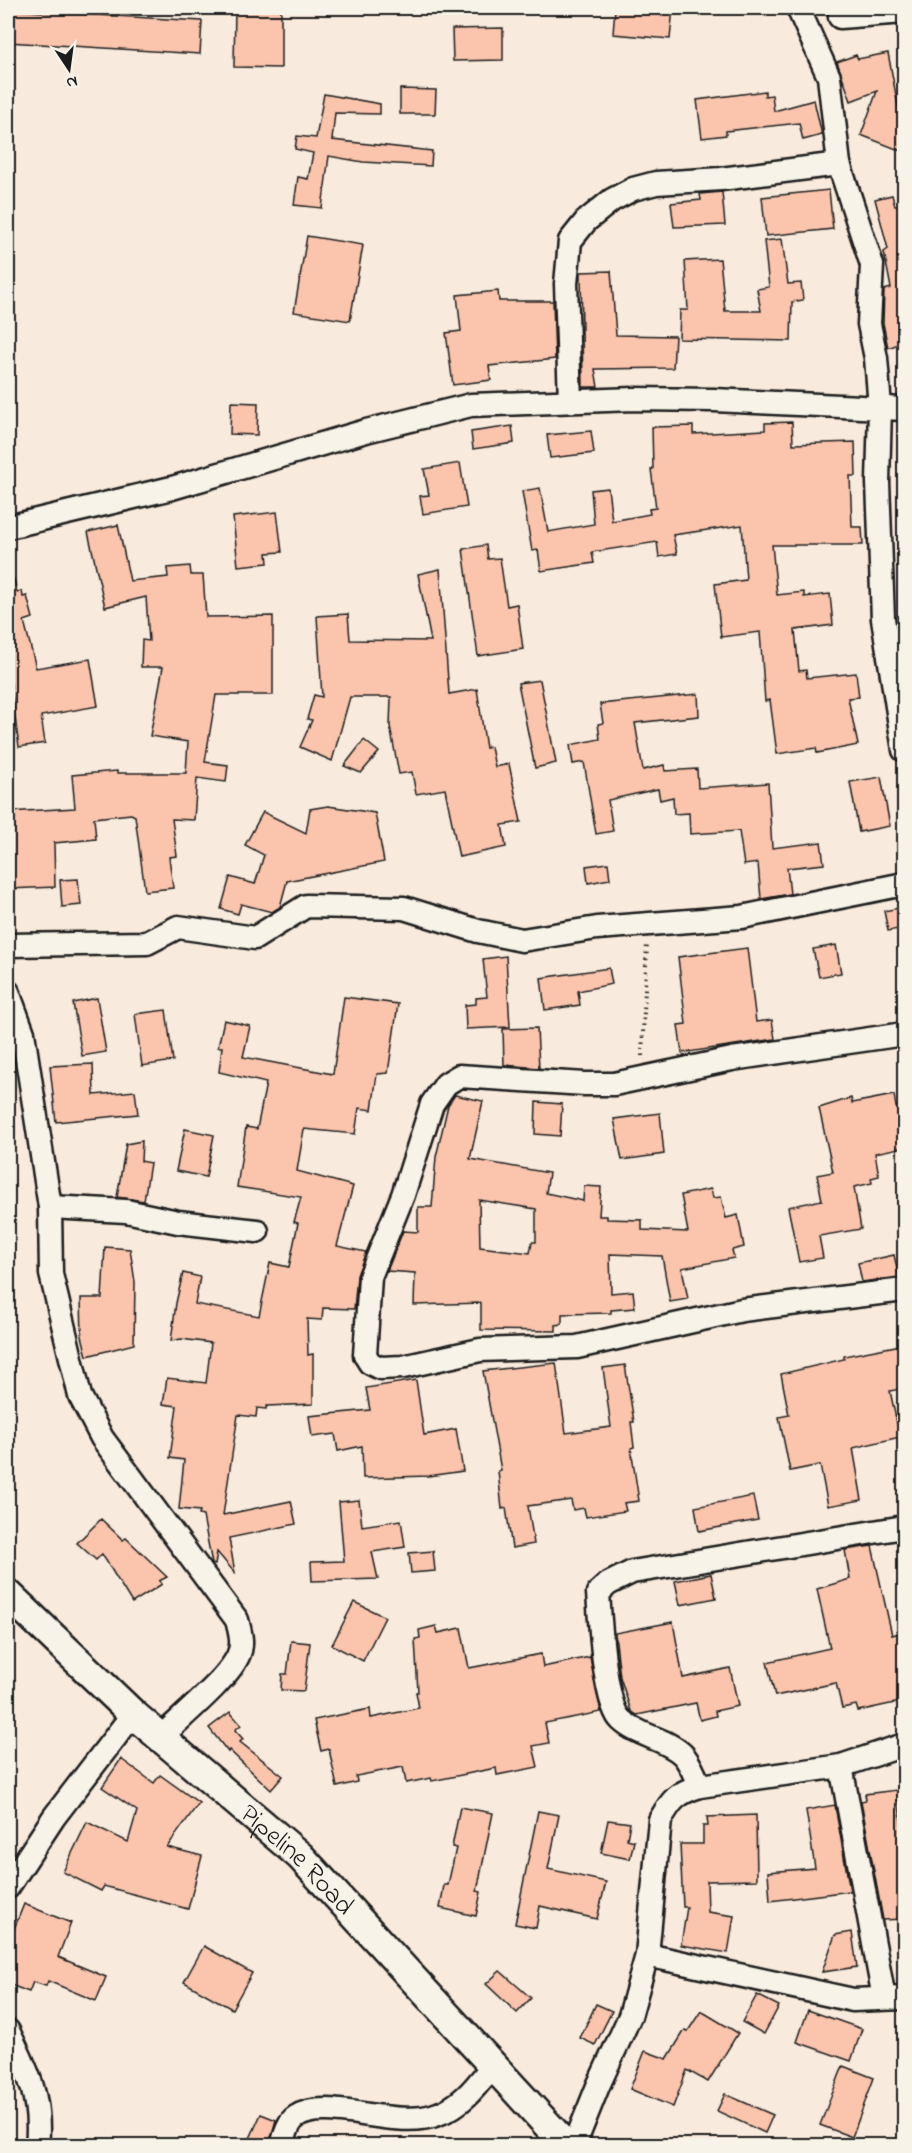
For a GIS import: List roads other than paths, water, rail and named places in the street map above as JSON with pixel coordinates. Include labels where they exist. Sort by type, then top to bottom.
[{"type":"street","points":[[798,8],[829,77],[839,164],[872,265],[869,324],[876,358],[880,407],[878,482],[883,619],[904,750]]},
{"type":"street","points":[[840,17],[904,12]]},
{"type":"street","points":[[570,401],[566,284],[570,241],[586,221],[612,200],[633,189],[656,183],[722,179],[839,164]]},
{"type":"street","points":[[8,527],[172,488],[366,431],[471,405],[570,401],[714,400],[904,409]]},
{"type":"street","points":[[8,945],[147,943],[178,927],[255,938],[306,906],[404,908],[478,931],[522,940],[597,928],[742,917],[904,885]]},
{"type":"street","points":[[8,992],[23,1033],[50,1207],[51,1274],[80,1396],[102,1438],[237,1620],[242,1640],[239,1656],[160,1738]]},
{"type":"street","points":[[904,1034],[732,1059],[614,1084],[459,1076],[446,1084],[432,1104],[403,1195],[370,1277],[365,1355],[370,1363],[380,1368],[403,1367],[480,1350],[577,1347],[741,1310],[904,1290]]},
{"type":"street","points":[[50,1207],[126,1211],[178,1222],[257,1231]]},
{"type":"street","points":[[700,1786],[683,1754],[639,1732],[621,1720],[612,1709],[603,1654],[598,1593],[608,1584],[632,1572],[904,1527]]},
{"type":"street","name":"Pipeline Road","points":[[8,1594],[133,1714],[300,1856],[567,2145]]},
{"type":"street","points":[[8,1887],[54,1817],[133,1714]]},
{"type":"street","points":[[574,2145],[630,2016],[647,1955],[660,1820],[681,1792],[700,1786],[841,1766],[904,1744]]},
{"type":"street","points":[[647,1955],[844,1998],[894,1998],[841,1766]]},
{"type":"street","points":[[8,2031],[32,2080],[40,2119],[37,2145]]},
{"type":"street","points":[[282,2145],[289,2125],[296,2116],[323,2109],[402,2120],[437,2115],[463,2101],[493,2065]]}]
